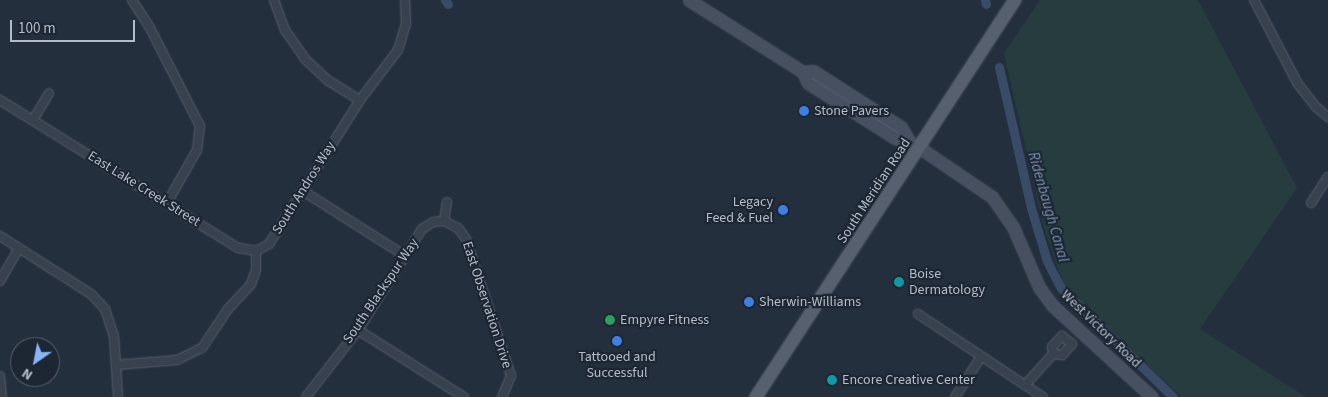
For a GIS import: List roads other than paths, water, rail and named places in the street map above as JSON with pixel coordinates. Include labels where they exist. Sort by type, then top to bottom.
[{"type":"main road","name":"West Victory Road","points":[[690,0],[803,72],[813,71],[901,127],[915,145],[979,186],[997,204],[1013,227],[1039,287],[1076,329],[1152,397]]},
{"type":"main road","name":"South Meridian Road","points":[[756,397],[915,145],[1016,0]]},
{"type":"street","points":[[132,0],[149,26],[197,119],[200,136],[194,154],[167,203]]},
{"type":"street","points":[[274,0],[285,30],[305,59],[329,81],[360,100]]},
{"type":"street","name":"South Andros Way","points":[[256,251],[269,244],[360,100],[398,50],[406,24],[405,0]]},
{"type":"street","points":[[1254,0],[1298,84],[1316,107],[1328,117]]},
{"type":"street","points":[[33,120],[49,93]]},
{"type":"street","name":"East Lake Creek Street","points":[[0,100],[238,248],[256,251]]},
{"type":"street","points":[[1311,203],[1328,176]]},
{"type":"street","points":[[303,191],[404,255]]},
{"type":"street","points":[[444,221],[447,202]]},
{"type":"street","name":"South Blackspur Way","points":[[306,397],[358,330],[422,229],[433,222],[444,221]]},
{"type":"street","name":"East Observation Drive","points":[[444,221],[458,228],[466,238],[511,376],[502,397]]},
{"type":"street","points":[[0,236],[101,303],[113,326],[118,397]]},
{"type":"street","points":[[0,281],[19,248]]},
{"type":"street","points":[[116,365],[177,360],[202,348],[228,309],[251,284],[256,270],[256,251]]},
{"type":"street","points":[[918,314],[1043,397]]},
{"type":"street","points":[[1067,338],[1076,329]]},
{"type":"street","points":[[358,330],[464,397]]},
{"type":"street","points":[[1062,336],[1067,338],[1072,344],[1062,355],[1053,354],[1052,347],[1062,336]]},
{"type":"street","points":[[1025,385],[1053,354]]},
{"type":"street","points":[[955,397],[981,357]]},
{"type":"street","points":[[0,376],[2,397]]},
{"type":"waterway","points":[[445,0],[448,4]]},
{"type":"waterway","name":"Ridenbaugh Canal","points":[[985,0],[986,4]]},
{"type":"waterway","name":"Ridenbaugh Canal","points":[[999,67],[1031,208],[1047,261],[1061,288],[1173,397]]},
{"type":"place","name":"Stone Pavers","points":[[804,111]]},
{"type":"place","name":"Legacy Feed & Fuel","points":[[783,210]]},
{"type":"place","name":"Boise Dermatology","points":[[899,282]]},
{"type":"place","name":"Sherwin-Williams","points":[[749,302]]},
{"type":"place","name":"Empyre Fitness","points":[[610,320]]},
{"type":"place","name":"Tattooed and Successful","points":[[617,341]]},
{"type":"place","name":"Encore Creative Center","points":[[832,380]]}]
